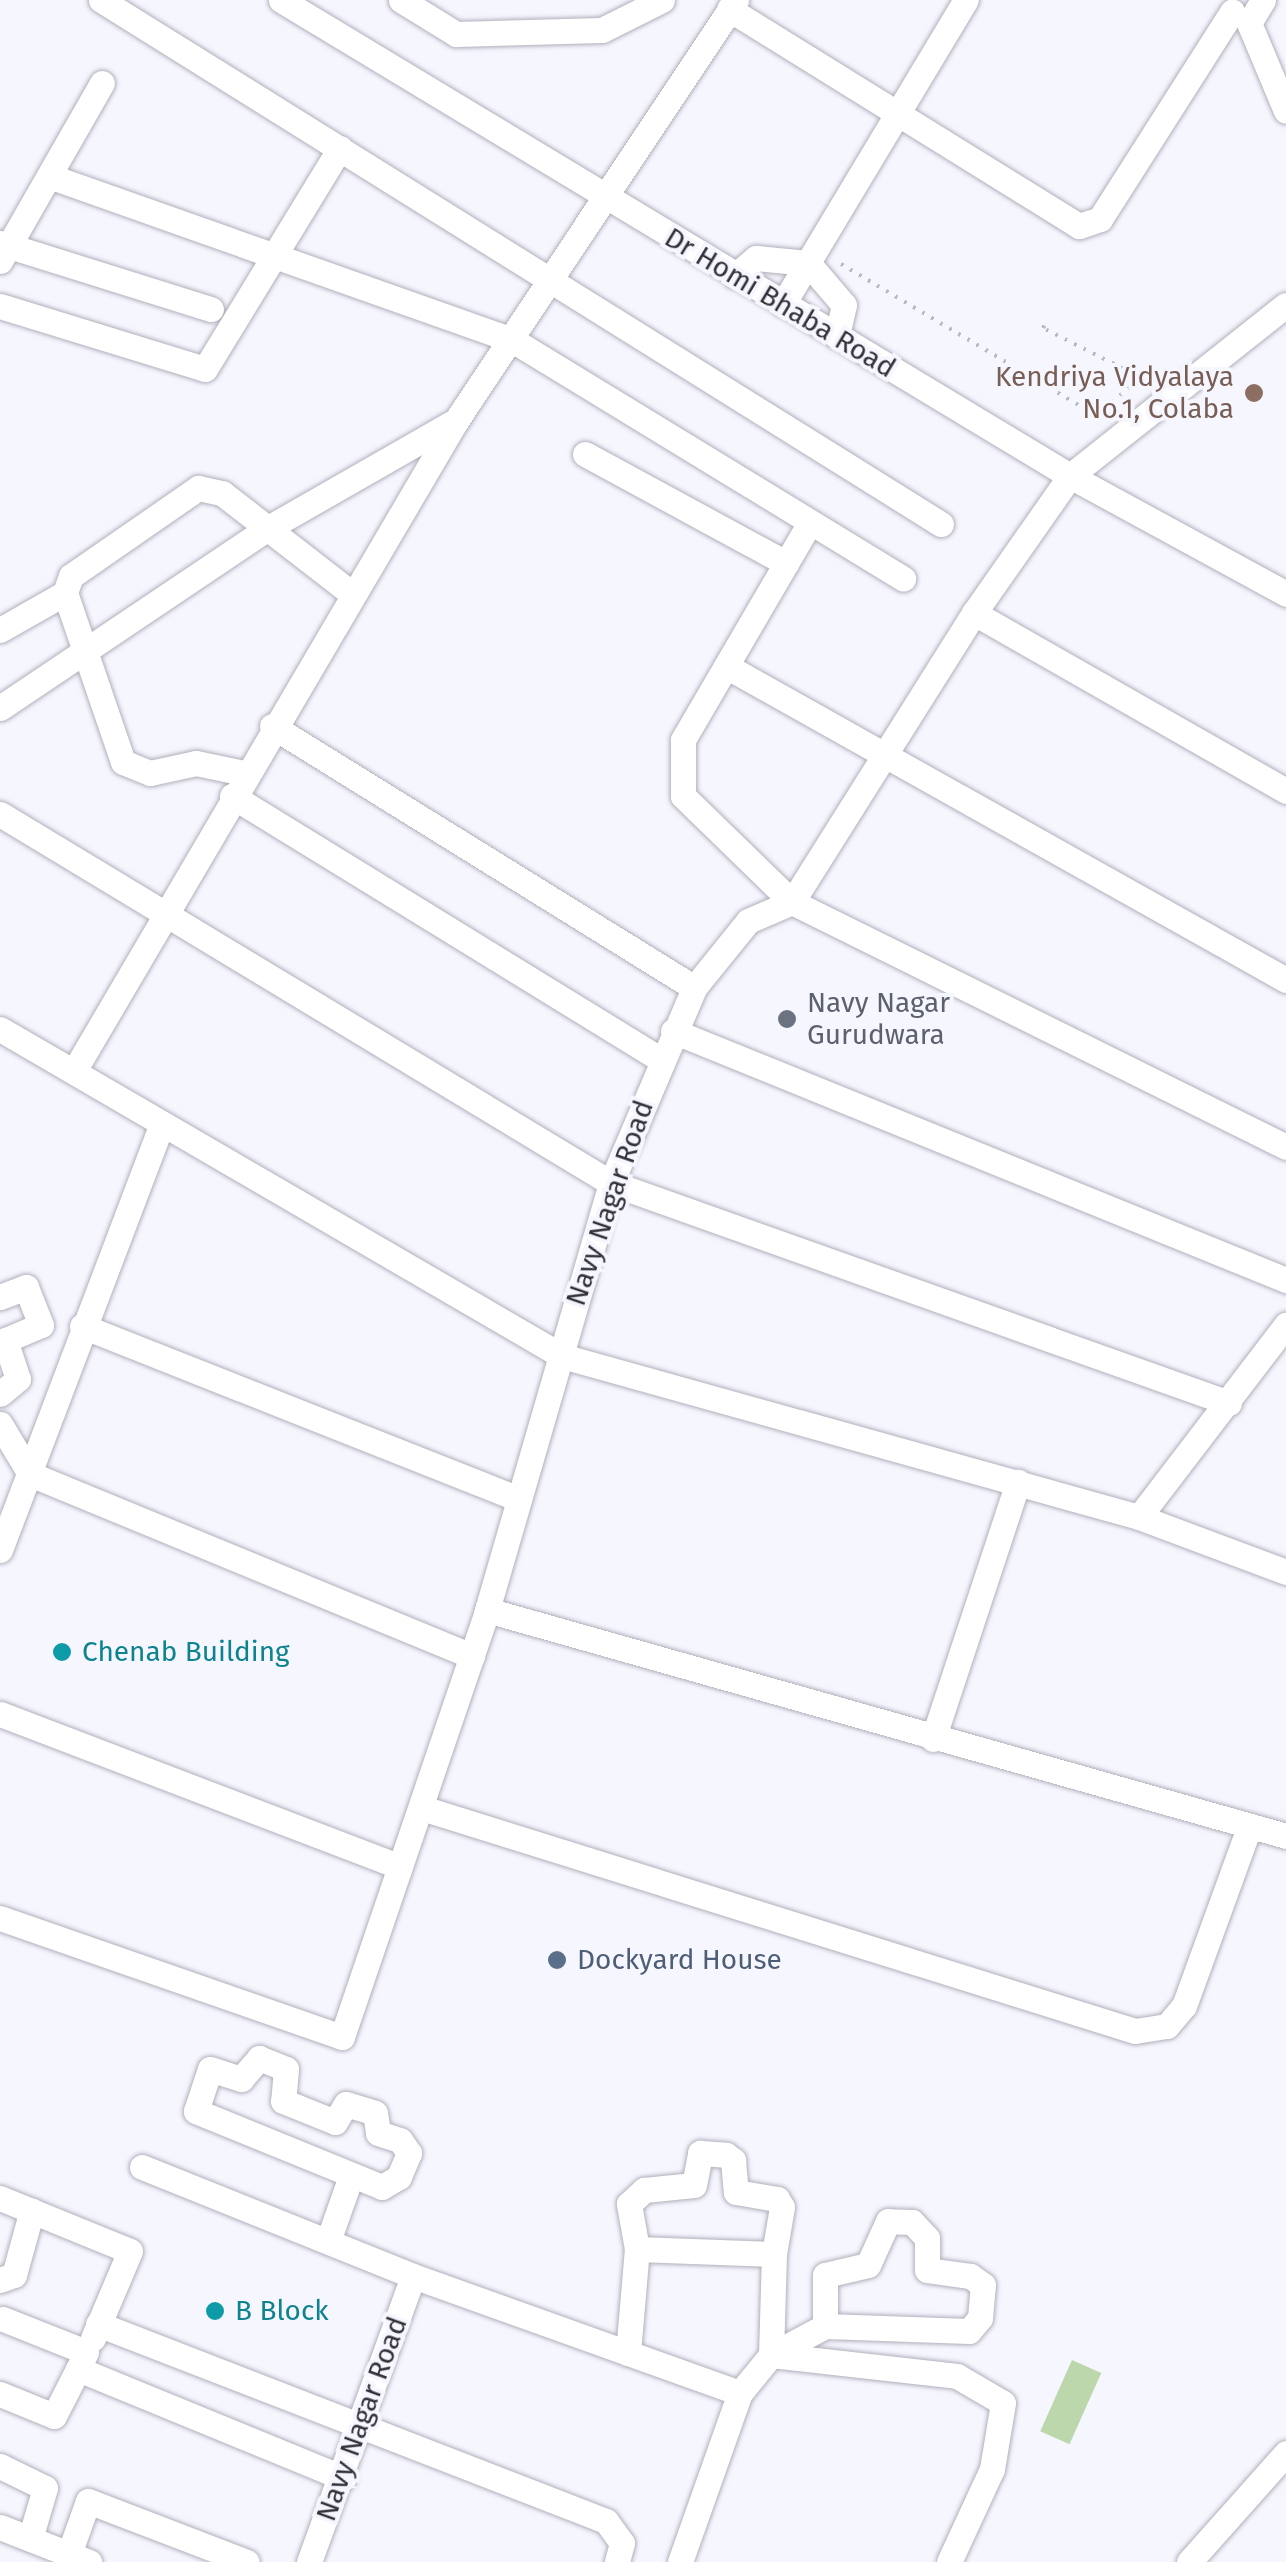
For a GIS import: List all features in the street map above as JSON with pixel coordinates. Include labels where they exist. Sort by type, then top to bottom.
[{"type":"street","points":[[102,0],[941,524]]},
{"type":"street","name":"Dr Homi Bhaba Road","points":[[280,0],[602,199],[1070,476],[1286,594]]},
{"type":"street","points":[[401,0],[456,34],[602,30],[662,0]]},
{"type":"street","points":[[783,304],[902,115],[966,0]]},
{"type":"street","points":[[74,1070],[272,726],[456,422],[514,341],[602,199],[733,4],[1066,220],[1088,226],[1100,219],[1239,9]]},
{"type":"street","points":[[1239,9],[1286,110]]},
{"type":"street","points":[[102,83],[3,250],[210,309]]},
{"type":"street","points":[[0,306],[205,369],[340,148]]},
{"type":"street","points":[[49,176],[277,253],[514,341],[902,578]]},
{"type":"street","points":[[735,276],[756,258],[812,256]]},
{"type":"street","points":[[812,256],[844,305],[838,336]]},
{"type":"street","points":[[792,902],[974,614],[1070,476],[1286,306]]},
{"type":"street","points":[[0,708],[265,530],[456,422]]},
{"type":"street","points":[[586,454],[786,563]]},
{"type":"street","points":[[351,593],[222,493],[198,488],[70,576],[66,593],[88,647],[123,762],[150,773],[196,763],[238,784],[660,1059]]},
{"type":"street","points":[[809,524],[682,740],[683,796],[792,902],[1286,1148]]},
{"type":"street","points":[[0,630],[66,593]]},
{"type":"street","points":[[974,614],[1286,791]]},
{"type":"street","points":[[726,666],[1286,980]]},
{"type":"street","points":[[272,726],[694,988]]},
{"type":"street","points":[[0,814],[611,1184],[1229,1403]]},
{"type":"street","name":"Navy Nagar Road","points":[[0,1918],[342,2037],[472,1656],[611,1184],[660,1059],[694,988],[748,920],[792,902]]},
{"type":"street","points":[[0,1029],[562,1356],[1139,1517],[1286,1572]]},
{"type":"street","points":[[673,1031],[1286,1280]]},
{"type":"street","points":[[0,1550],[162,1124]]},
{"type":"street","points":[[0,1297],[26,1287],[41,1325],[6,1340],[18,1379],[0,1394]]},
{"type":"street","points":[[1139,1517],[1286,1324]]},
{"type":"street","points":[[82,1326],[519,1499]]},
{"type":"street","points":[[4,1439],[30,1474],[472,1656]]},
{"type":"street","points":[[933,1740],[1018,1482]]},
{"type":"street","points":[[486,1610],[933,1740],[1286,1836]]},
{"type":"street","points":[[0,1714],[400,1867]]},
{"type":"street","points":[[422,1808],[1135,2031],[1167,2026],[1184,2006],[1249,1827]]},
{"type":"street","points":[[259,2058],[286,2069],[283,2101],[335,2122],[346,2104],[375,2112],[378,2133],[400,2140],[408,2153],[399,2177],[382,2187],[351,2176],[196,2111],[210,2069],[240,2079],[259,2058]]},
{"type":"street","points":[[628,2353],[637,2249],[630,2204],[644,2190],[694,2185],[700,2153],[733,2160],[736,2192],[777,2199],[782,2206],[774,2254],[771,2356]]},
{"type":"street","points":[[142,2167],[413,2276],[740,2392]]},
{"type":"street","points":[[328,2241],[351,2176]]},
{"type":"street","points":[[0,2198],[130,2252],[54,2416],[0,2394]]},
{"type":"street","points":[[0,2280],[14,2274],[32,2210]]},
{"type":"street","points":[[680,2562],[740,2392],[771,2356],[825,2326],[969,2331],[980,2318],[983,2285],[970,2276],[927,2270],[927,2238],[912,2222],[888,2221],[868,2265],[825,2275],[825,2326]]},
{"type":"street","points":[[637,2249],[774,2254]]},
{"type":"street","name":"Navy Nagar Road","points":[[309,2562],[344,2478],[413,2276]]},
{"type":"street","points":[[1,2318],[82,2361],[344,2478]]},
{"type":"street","points":[[98,2324],[606,2521],[622,2543],[617,2562]]},
{"type":"street","points":[[771,2356],[958,2376],[1003,2403],[992,2469],[949,2562]]},
{"type":"street","points":[[1189,2562],[1286,2453]]},
{"type":"street","points":[[0,2466],[46,2488],[30,2539]]},
{"type":"street","points":[[0,2527],[79,2558],[88,2501],[247,2562]]},
{"type":"path","points":[[812,256],[1095,415],[1142,378],[1043,328],[1047,320]]},
{"type":"green space","points":[[1072,2360],[1101,2373],[1070,2444],[1040,2431]]},
{"type":"place","name":"Kendriya Vidyalaya No.1, Colaba","points":[[1254,393]]},
{"type":"place","name":"Navy Nagar Gurudwara","points":[[787,1019]]},
{"type":"place","name":"Chenab Building","points":[[62,1652]]},
{"type":"place","name":"Dockyard House","points":[[557,1960]]},
{"type":"place","name":"B Block","points":[[215,2311]]}]
